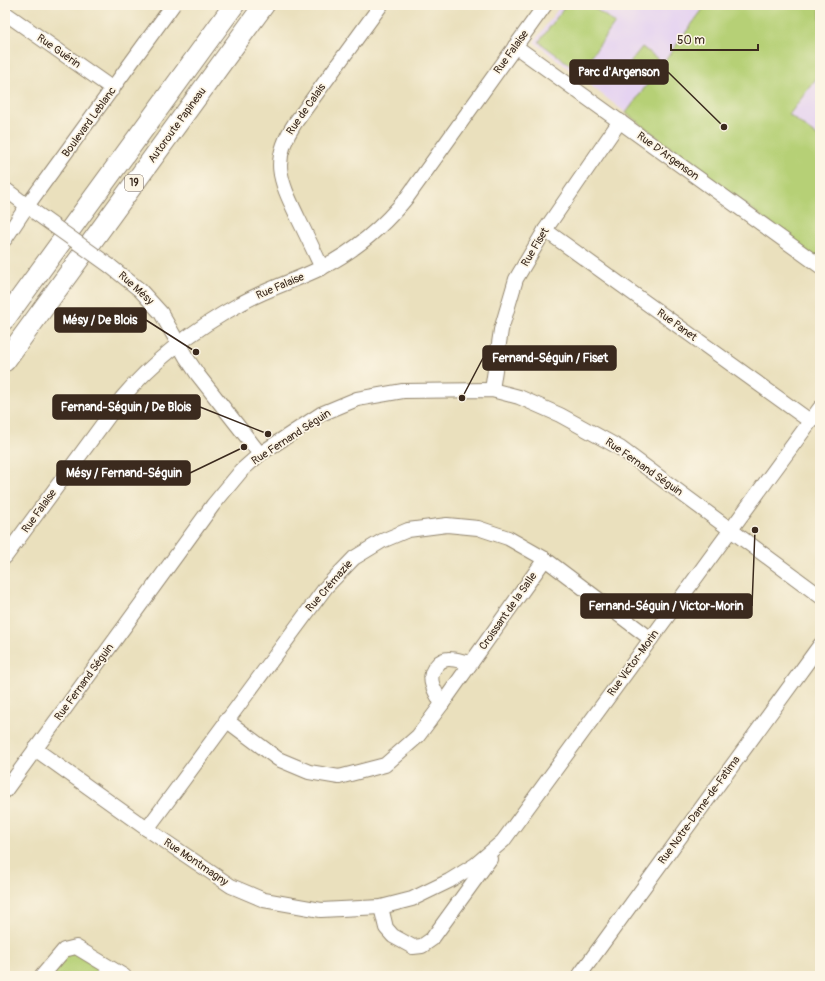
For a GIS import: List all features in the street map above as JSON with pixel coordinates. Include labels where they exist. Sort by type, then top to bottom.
[{"type":"highway","name":"19","points":[[5,319],[234,5]]},
{"type":"highway","name":"Autoroute Papineau","points":[[5,361],[264,5]]},
{"type":"street","name":"Boulevard Leblanc","points":[[5,239],[31,209],[113,89],[173,5]]},
{"type":"street","name":"Rue de Calais","points":[[322,268],[284,188],[280,173],[282,149],[289,132],[295,123],[381,5]]},
{"type":"street","name":"Rue Falaise","points":[[5,557],[122,398],[144,374],[198,330],[240,304],[281,284],[322,268],[347,253],[379,229],[399,207],[545,5]]},
{"type":"street","name":"Rue Guérin","points":[[8,10],[113,89]]},
{"type":"street","name":"Rue D'Argenson","points":[[515,46],[820,266]]},
{"type":"street","name":"Rue Fiset","points":[[492,390],[501,330],[516,279],[545,230],[620,121]]},
{"type":"street","name":"Rue Mésy","points":[[5,189],[130,281],[151,300],[161,313],[200,379],[260,454]]},
{"type":"street","name":"Rue Panet","points":[[545,230],[810,421]]},
{"type":"street","name":"Rue Fernand Séguin","points":[[5,791],[222,494],[242,470],[260,454],[321,414],[357,400],[403,390],[492,390],[519,397],[560,415],[620,448],[820,596]]},
{"type":"street","name":"Rue Victor-Morin","points":[[503,841],[475,865],[449,881],[412,898],[381,907],[386,928],[393,936],[413,947],[422,946],[432,939],[820,408]]},
{"type":"street","name":"Rue Crémazie","points":[[147,829],[226,720],[326,587],[354,558],[382,541],[408,530],[447,525],[478,528],[508,538],[545,559],[651,639]]},
{"type":"street","name":"Croissant de la Salle","points":[[226,720],[278,759],[309,772],[339,777],[385,765],[418,736],[545,559]]},
{"type":"street","name":"Rue Notre-Dame-de-Fatima","points":[[578,976],[820,645]]},
{"type":"street","points":[[442,704],[432,687],[431,677],[433,668],[440,661],[448,659],[471,663]]},
{"type":"street","name":"Rue Montmagny","points":[[35,749],[147,829],[231,886],[264,900],[321,910],[381,907]]},
{"type":"street","points":[[42,976],[64,950],[76,947],[124,976]]},
{"type":"shaded area","points":[[561,5],[706,5],[626,113],[534,42]]},
{"type":"shaded area","points":[[820,73],[820,138],[789,115]]},
{"type":"green space","points":[[566,5],[590,5],[615,23],[580,72],[539,42]]},
{"type":"green space","points":[[706,5],[820,5],[820,73],[789,115],[820,138],[820,261],[626,113]]},
{"type":"green space","points":[[642,47],[658,59],[646,75],[630,62]]},
{"type":"green space","points":[[76,947],[124,976],[42,976]]},
{"type":"place","name":"Parc d'Argenson","points":[[724,127]]},
{"type":"place","name":"Mésy / De Blois","points":[[196,352]]},
{"type":"place","name":"Fernand-Séguin / Fiset","points":[[462,398]]},
{"type":"place","name":"Fernand-Séguin / De Blois","points":[[268,434]]},
{"type":"place","name":"Mésy / Fernand-Séguin","points":[[244,447]]},
{"type":"place","name":"Fernand-Séguin / Victor-Morin","points":[[755,530]]}]
